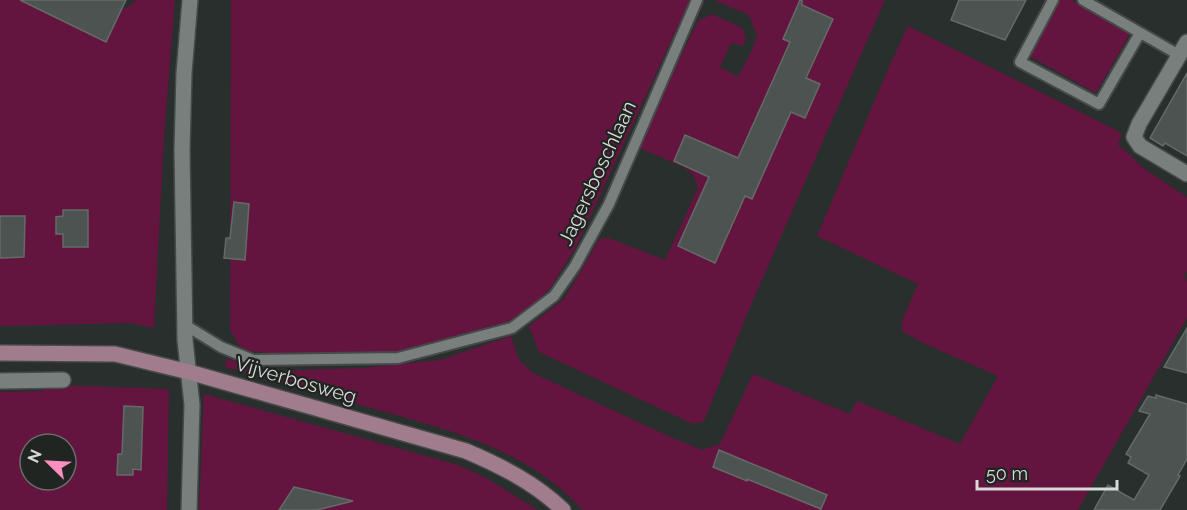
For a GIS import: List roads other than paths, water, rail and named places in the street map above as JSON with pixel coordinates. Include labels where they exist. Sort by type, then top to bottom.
[{"type":"main road","name":"Vijverbosweg","points":[[0,353],[115,354],[189,372],[466,451],[494,463],[535,487],[562,510]]},
{"type":"street","points":[[189,510],[192,405],[185,325],[183,128],[184,73],[190,0]]},
{"type":"street","points":[[1187,42],[1139,124],[1134,137],[1140,146],[1187,174]]},
{"type":"street","points":[[0,381],[63,380]]},
{"type":"lane","name":"Jagersboschlaan","points":[[185,325],[221,347],[253,360],[398,358],[513,328],[554,297],[575,266],[609,204],[697,0]]},
{"type":"lane","points":[[1053,0],[1020,62],[1099,104],[1140,33]]},
{"type":"lane","points":[[1083,0],[1179,55]]}]
